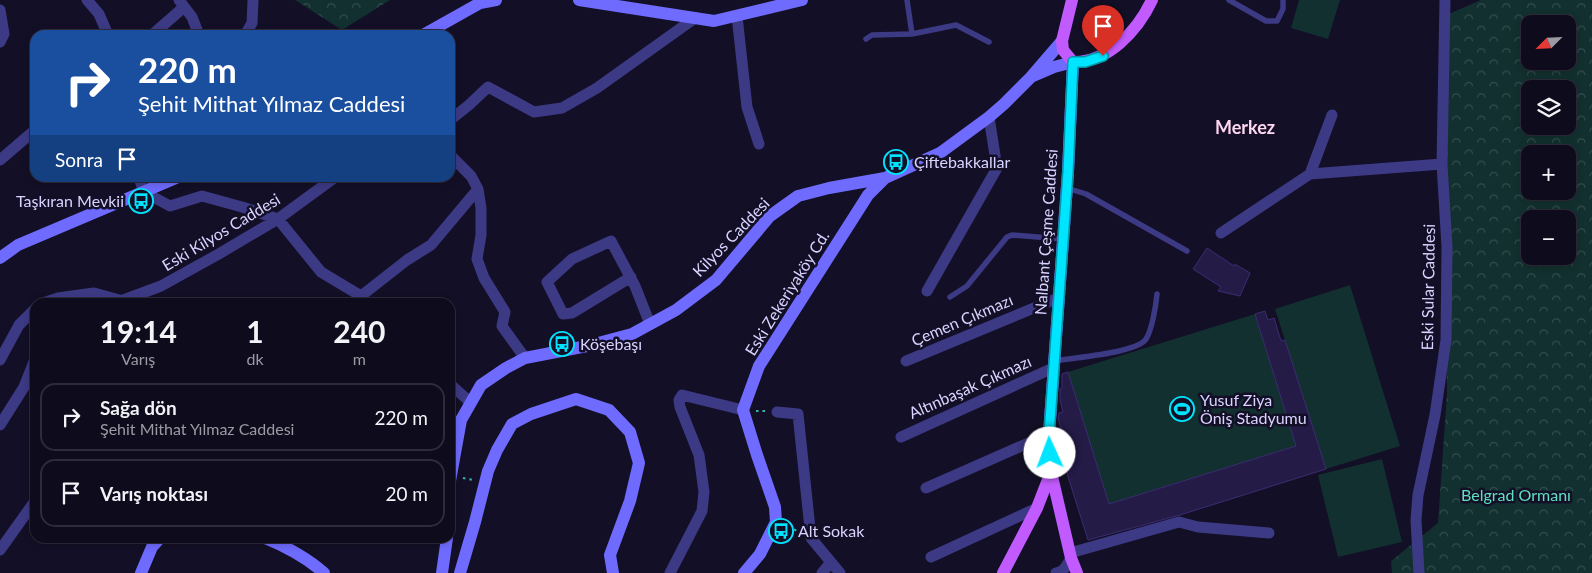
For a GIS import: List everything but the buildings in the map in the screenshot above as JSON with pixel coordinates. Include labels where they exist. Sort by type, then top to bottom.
[{"type":"main road","points":[[1072,0],[1062,41],[1063,50],[1073,62],[1085,62],[1103,56],[1120,43],[1145,15],[1152,0]]},
{"type":"main road","name":"Nalbant Çeşme Caddesi","points":[[1003,573],[1038,508],[1051,472],[1049,434],[1073,62]]},
{"type":"main road","points":[[1051,472],[1070,555],[1077,573]]},
{"type":"main road","points":[[1038,508],[1048,506],[1059,513],[1063,522]]},
{"type":"street","points":[[87,0],[99,14],[106,30]]},
{"type":"street","points":[[432,30],[480,3],[496,0]]},
{"type":"street","points":[[579,0],[714,21],[737,16],[777,3],[802,0]]},
{"type":"street","name":"Eski Sular Caddesi","points":[[1419,573],[1416,520],[1418,495],[1435,415],[1446,340],[1447,247],[1442,164],[1445,0]]},
{"type":"street","points":[[248,30],[252,23],[253,2]]},
{"type":"street","points":[[157,30],[181,3],[192,17],[197,30]]},
{"type":"street","points":[[0,10],[4,34],[0,42]]},
{"type":"street","points":[[737,16],[747,107],[759,144]]},
{"type":"street","points":[[455,116],[488,87],[534,112],[562,108],[597,88],[695,18]]},
{"type":"street","points":[[1031,77],[1062,41]]},
{"type":"street","points":[[1031,77],[1054,67],[1073,62]]},
{"type":"street","name":"Kilyos Caddesi","points":[[455,459],[461,420],[470,402],[481,385],[506,368],[525,358],[587,346],[632,334],[676,310],[716,280],[770,216],[798,196],[829,188],[885,178],[940,153],[989,117],[1031,77]]},
{"type":"street","points":[[1310,174],[1332,115]]},
{"type":"street","points":[[927,291],[997,168],[989,117]]},
{"type":"street","points":[[0,160],[30,134]]},
{"type":"street","points":[[455,160],[471,176],[478,189],[482,208],[481,235],[477,259],[484,278],[506,312],[502,326],[525,358]]},
{"type":"street","points":[[1221,233],[1310,174],[1442,164]]},
{"type":"street","name":"Eski Zekeriyaköy Cd.","points":[[744,410],[759,366],[868,195],[885,178]]},
{"type":"street","points":[[140,182],[144,192],[170,206],[202,196],[278,219],[321,272],[359,298]]},
{"type":"street","points":[[0,258],[18,245],[167,182]]},
{"type":"street","name":"Eski Kilyos Caddesi","points":[[131,298],[162,286],[278,219],[329,182]]},
{"type":"street","points":[[364,298],[407,260],[431,245],[478,189]]},
{"type":"street","points":[[631,277],[572,313],[563,314],[547,282],[572,259],[611,241],[631,277],[650,324]]},
{"type":"street","points":[[58,298],[94,293],[109,298]]},
{"type":"street","name":"Çemen Çıkmazı","points":[[906,361],[1058,298]]},
{"type":"street","points":[[0,360],[18,324],[30,313]]},
{"type":"street","name":"Altınbaşak Çıkmazı","points":[[901,437],[1053,364]]},
{"type":"street","points":[[0,425],[24,386],[30,371]]},
{"type":"street","points":[[455,388],[470,402]]},
{"type":"street","points":[[670,573],[702,511],[704,492],[699,455],[680,407],[679,400],[682,395],[744,410],[775,507],[776,522],[760,554],[744,573]]},
{"type":"street","points":[[460,573],[488,471],[497,450],[512,424],[531,414],[576,399],[609,410],[630,432],[639,463],[630,501],[610,556],[613,573]]},
{"type":"street","points":[[777,412],[798,414],[811,538],[840,573]]},
{"type":"street","points":[[926,488],[1049,434]]},
{"type":"street","points":[[0,550],[30,508]]},
{"type":"street","points":[[931,557],[1038,508]]},
{"type":"street","points":[[1056,573],[1066,567],[1070,555],[1180,522],[1198,527],[1269,533]]},
{"type":"street","points":[[140,573],[156,543]]},
{"type":"street","points":[[277,543],[310,561],[324,573]]},
{"type":"street","points":[[442,573],[446,543]]},
{"type":"street","points":[[822,573],[830,562]]},
{"type":"lane","points":[[906,0],[912,34]]},
{"type":"lane","points":[[1229,0],[1266,22],[1277,21],[1283,9],[1283,0]]},
{"type":"lane","points":[[866,40],[872,35],[912,34],[956,25],[989,42]]},
{"type":"lane","points":[[1066,188],[1086,194],[1187,251]]},
{"type":"lane","points":[[950,297],[967,286],[1007,237],[1012,235],[1062,239]]},
{"type":"lane","points":[[1053,364],[1125,350],[1140,344],[1146,339],[1155,309],[1157,294]]},
{"type":"path","points":[[744,410],[777,412]]},
{"type":"path","points":[[455,479],[474,480]]},
{"type":"path","points":[[776,522],[811,538]]},
{"type":"green space","points":[[295,0],[390,0],[342,30]]},
{"type":"green space","points":[[1299,0],[1340,0],[1328,39],[1291,28]]},
{"type":"green space","name":"Belgrad Ormanı","points":[[1481,0],[1592,0],[1592,573],[1392,573],[1391,561],[1438,523],[1447,393],[1444,16]]},
{"type":"green space","points":[[1350,285],[1400,446],[1326,469],[1275,309]]},
{"type":"green space","name":"Yusuf Ziya Öniş Stadyumu","points":[[1255,314],[1296,446],[1109,504],[1068,372]]},
{"type":"green space","points":[[1382,459],[1402,542],[1338,557],[1318,475]]},
{"type":"place","name":"Çiftebakkallar","points":[[896,162]]},
{"type":"place","name":"Taşkıran Mevkii","points":[[141,201]]},
{"type":"place","name":"Köşebaşı","points":[[562,344]]},
{"type":"place","name":"Yusuf Ziya Öniş Stadyumu","points":[[1182,409]]},
{"type":"place","name":"Alt Sokak","points":[[781,531]]},
{"type":"district","name":"Merkez","points":[[1245,128]]},
{"type":"route","points":[[1050,453],[1049,434],[1068,172],[1073,62],[1085,62],[1103,56]]}]
